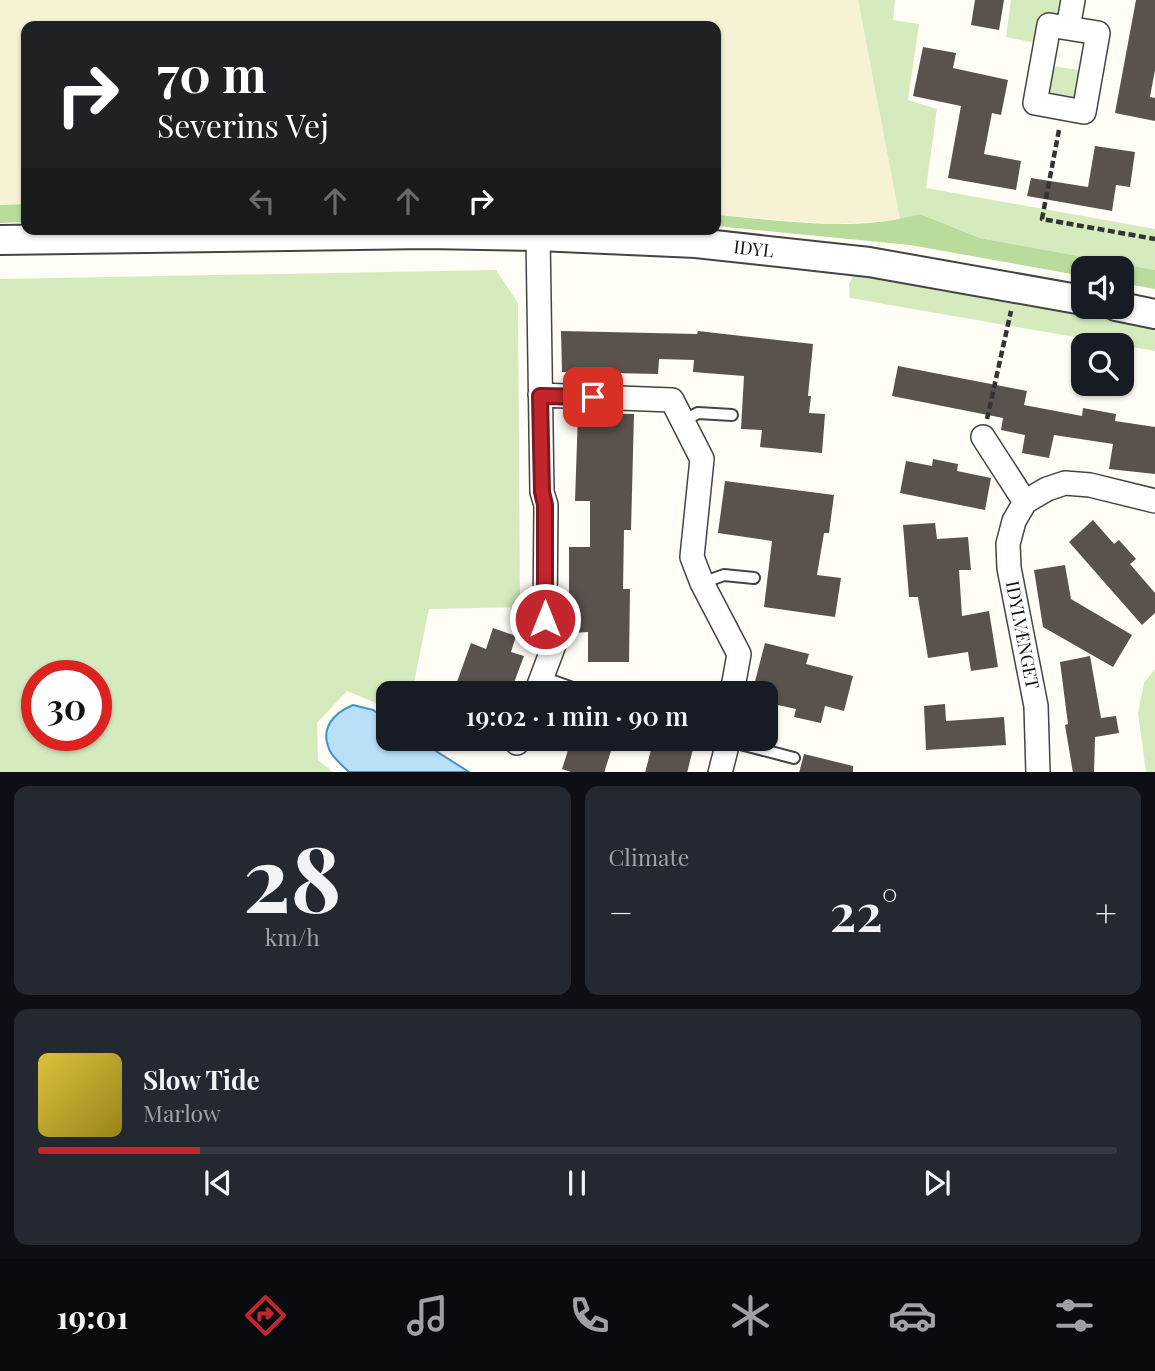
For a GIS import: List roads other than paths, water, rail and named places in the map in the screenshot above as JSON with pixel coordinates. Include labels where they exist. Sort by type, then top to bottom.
[{"type":"street","points":[[1068,28],[1073,0]]},
{"type":"street","points":[[1049,25],[1068,28],[1098,33],[1084,112],[1035,103],[1049,25]]},
{"type":"street","name":"IDYL","points":[[0,240],[238,235]]},
{"type":"street","name":"IDYL","points":[[412,235],[538,236],[696,243],[869,262],[1071,297]]},
{"type":"street","points":[[538,236],[545,619],[554,645],[540,681]]},
{"type":"street","points":[[1134,310],[1155,314]]},
{"type":"street","points":[[540,396],[673,400],[702,459],[692,557],[702,583],[740,654],[735,681]]},
{"type":"street","points":[[983,437],[1025,502],[1047,489],[1065,483],[1090,485],[1155,501]]},
{"type":"street","name":"IDYLVÆNGET","points":[[1025,502],[1014,521],[1008,544],[1009,568],[1036,706],[1038,772]]},
{"type":"street","points":[[720,772],[726,751]]},
{"type":"lane","points":[[683,421],[698,413],[732,415]]},
{"type":"lane","points":[[702,583],[724,575],[754,578]]},
{"type":"lane","points":[[769,751],[794,758]]},
{"type":"water","points":[[353,705],[376,712],[376,751],[436,751],[469,772],[349,772],[336,760],[327,743],[327,728],[340,712]]}]
